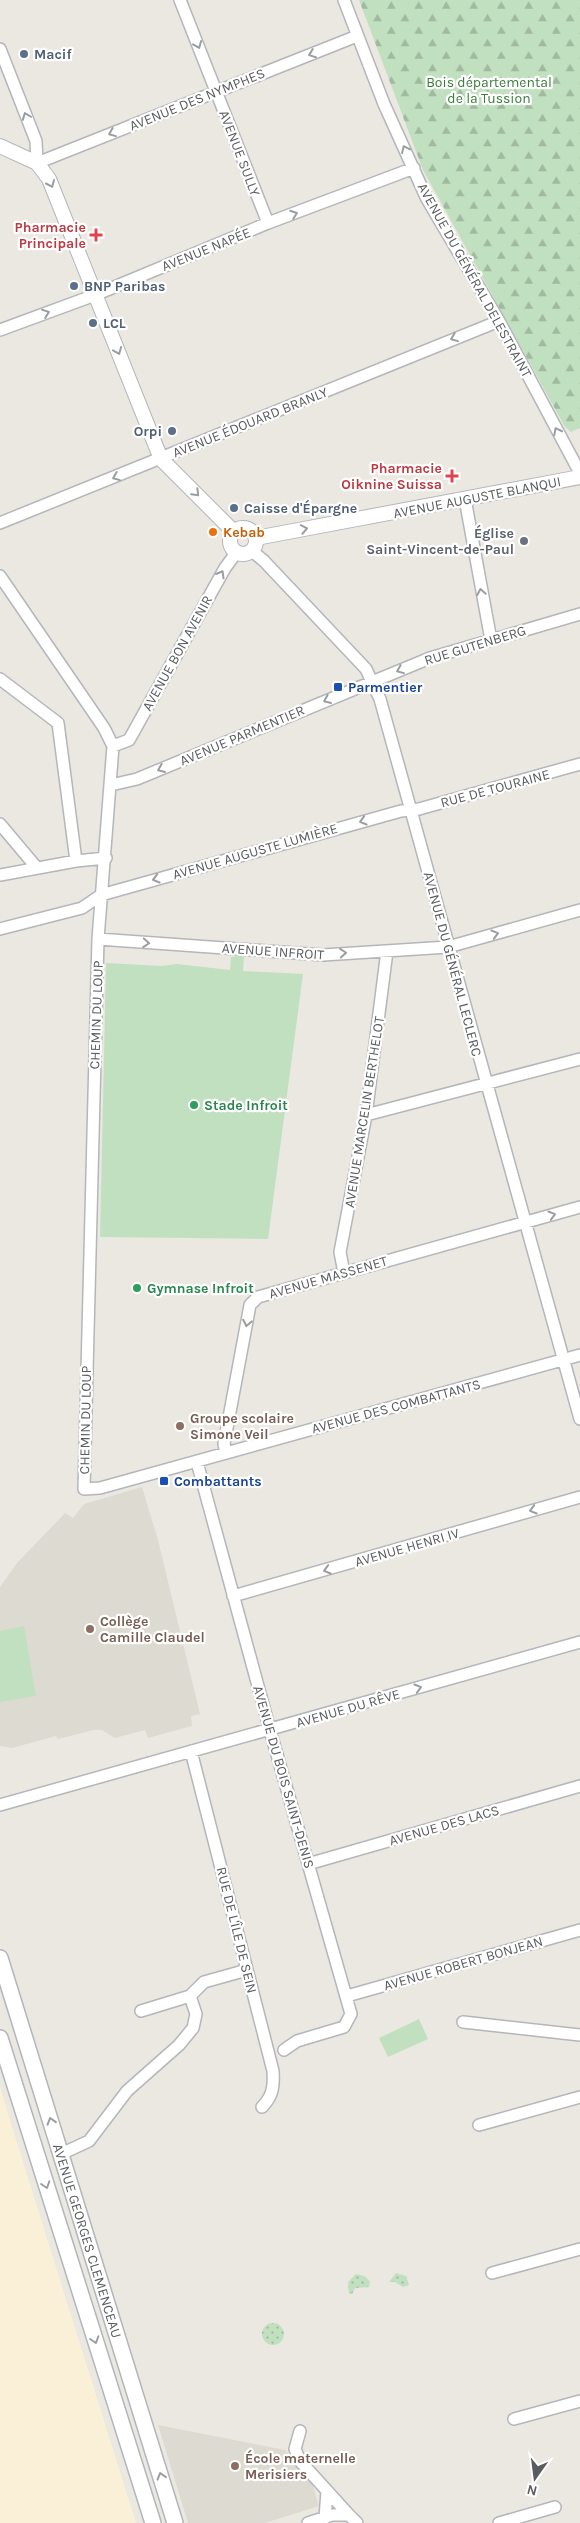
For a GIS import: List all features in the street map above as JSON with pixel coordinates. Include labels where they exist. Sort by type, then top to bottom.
[{"type":"main road","name":"AVENUE GEORGES CLEMENCEAU","points":[[0,1958],[175,2523]]},
{"type":"main road","name":"AVENUE GEORGES CLEMENCEAU","points":[[0,2038],[153,2523]]},
{"type":"street","name":"AVENUE SULLY","points":[[180,0],[268,223]]},
{"type":"street","name":"AVENUE DU GÉNÉRAL DELESTRAINT","points":[[344,0],[384,104],[427,199],[499,321],[580,473]]},
{"type":"street","name":"AVENUE DES NYMPHES","points":[[37,163],[357,36]]},
{"type":"street","points":[[0,48],[36,141],[37,163]]},
{"type":"street","points":[[0,146],[37,163],[49,179],[161,459],[234,531]]},
{"type":"street","name":"AVENUE NAPÉE","points":[[0,330],[95,295],[268,223],[414,168]]},
{"type":"street","name":"AVENUE ÉDOUARD BRANLY","points":[[0,523],[499,321]]},
{"type":"street","name":"AVENUE AUGUSTE BLANQUI","points":[[254,545],[465,499],[580,477]]},
{"type":"street","points":[[465,499],[491,640]]},
{"type":"street","points":[[246,528],[254,545],[244,555],[236,553],[229,542],[234,531],[246,528]]},
{"type":"street","name":"AVENUE DU GÉNÉRAL LECLERC","points":[[254,545],[264,561],[366,669],[380,699],[580,1419]]},
{"type":"street","name":"AVENUE BON AVENIR","points":[[113,746],[129,740],[225,568],[236,553]]},
{"type":"street","name":"CHEMIN DU LOUP","points":[[0,576],[104,728],[113,746],[112,785],[106,858],[100,894],[98,939],[84,1489]]},
{"type":"street","name":"RUE GUTENBERG","points":[[372,681],[430,658],[580,614]]},
{"type":"street","points":[[0,679],[58,723],[76,861]]},
{"type":"street","name":"AVENUE PARMENTIER","points":[[112,785],[137,779],[372,681]]},
{"type":"street","name":"RUE DE TOURAINE","points":[[410,810],[580,764]]},
{"type":"street","name":"AVENUE AUGUSTE LUMIÈRE","points":[[100,894],[400,811],[410,810]]},
{"type":"street","points":[[0,824],[37,868]]},
{"type":"street","points":[[0,875],[76,861],[106,858]]},
{"type":"street","points":[[0,929],[82,908],[100,894]]},
{"type":"street","name":"AVENUE INFROIT","points":[[98,939],[323,955],[448,947],[580,910]]},
{"type":"street","name":"AVENUE MARCELIN BERTHELOT","points":[[344,1273],[340,1252],[366,1116],[387,950]]},
{"type":"street","points":[[366,1116],[486,1086],[580,1059]]},
{"type":"street","name":"AVENUE MASSENET","points":[[226,1453],[224,1444],[250,1304],[258,1297],[580,1207]]},
{"type":"street","name":"AVENUE DES COMBATTANTS","points":[[84,1489],[100,1488],[197,1462],[580,1355]]},
{"type":"street","name":"AVENUE DU BOIS SAINT-DENIS","points":[[197,1462],[270,1730],[351,2014],[344,2027],[297,2040],[284,2050]]},
{"type":"street","name":"AVENUE HENRI IV","points":[[233,1596],[580,1497]]},
{"type":"street","name":"AVENUE DU RÊVE","points":[[0,1805],[580,1642]]},
{"type":"street","name":"RUE DE L'ÎLE DE SEIN","points":[[191,1751],[270,2056],[274,2086],[270,2099],[262,2107]]},
{"type":"street","name":"AVENUE DES LACS","points":[[308,1864],[580,1786]]},
{"type":"street","name":"AVENUE ROBERT BONJEAN","points":[[347,1996],[580,1930]]},
{"type":"street","points":[[141,2011],[190,1996],[204,1982],[247,1970]]},
{"type":"street","points":[[61,2154],[89,2142],[127,2091],[179,2045],[193,2028],[196,2014],[190,1996]]},
{"type":"street","points":[[463,2022],[580,2035]]},
{"type":"street","points":[[479,2125],[580,2097]]},
{"type":"street","points":[[492,2274],[580,2249]]},
{"type":"street","points":[[514,2419],[580,2401]]},
{"type":"street","points":[[300,2431],[295,2449],[300,2461],[353,2519]]},
{"type":"street","points":[[327,2491],[329,2516]]},
{"type":"street","points":[[499,2523],[555,2507]]},
{"type":"street","points":[[308,2523],[329,2516],[353,2519]]},
{"type":"shaded area","name":"Collège Camille Claudel","points":[[142,1487],[158,1540],[200,1714],[191,1716],[192,1726],[148,1738],[145,1730],[115,1738],[102,1730],[94,1730],[58,1739],[56,1736],[12,1748],[0,1746],[0,1587],[17,1563],[65,1513],[73,1518],[84,1504]]},
{"type":"shaded area","points":[[0,2086],[9,2117],[136,2523],[0,2523]]},
{"type":"shaded area","name":"École maternelle Merisiers","points":[[158,2425],[285,2450],[312,2483],[319,2506],[265,2523],[188,2523]]},
{"type":"green space","name":"Bois départemental de la Tussion","points":[[359,0],[580,0],[580,428],[571,432],[565,427],[423,170]]},
{"type":"green space","name":"Stade Infroit","points":[[244,955],[243,971],[303,974],[268,1239],[100,1237],[106,963],[161,966],[177,964],[230,970],[231,957]]},
{"type":"green space","points":[[24,1626],[36,1696],[0,1702],[0,1631]]},
{"type":"green space","points":[[419,2019],[428,2039],[388,2057],[379,2038]]},
{"type":"green space","points":[[396,2273],[406,2276],[409,2285],[403,2287],[395,2282],[389,2282]]},
{"type":"green space","points":[[356,2274],[364,2276],[370,2281],[369,2287],[355,2288],[352,2294],[349,2294],[348,2282]]},
{"type":"green space","points":[[273,2323],[281,2326],[284,2334],[281,2342],[273,2345],[265,2342],[262,2334],[265,2326]]},
{"type":"place","name":"Macif","points":[[24,54]]},
{"type":"place","name":"Pharmacie Principale","points":[[96,235]]},
{"type":"place","name":"BNP Paribas","points":[[74,286]]},
{"type":"place","name":"LCL","points":[[93,323]]},
{"type":"place","name":"Orpi","points":[[172,431]]},
{"type":"place","name":"Pharmacie Oiknine Suissa","points":[[452,476]]},
{"type":"place","name":"Caisse d'Épargne","points":[[234,508]]},
{"type":"place","name":"Kebab","points":[[213,532]]},
{"type":"place","name":"Église Saint-Vincent-de-Paul","points":[[524,541]]},
{"type":"place","name":"Parmentier","points":[[338,687]]},
{"type":"place","name":"Stade Infroit","points":[[194,1105]]},
{"type":"place","name":"Gymnase Infroit","points":[[137,1288]]},
{"type":"place","name":"Groupe scolaire Simone Veil","points":[[180,1426]]},
{"type":"place","name":"Combattants","points":[[164,1481]]},
{"type":"place","name":"Collège Camille Claudel","points":[[90,1629]]},
{"type":"place","name":"École maternelle Merisiers","points":[[235,2466]]}]
